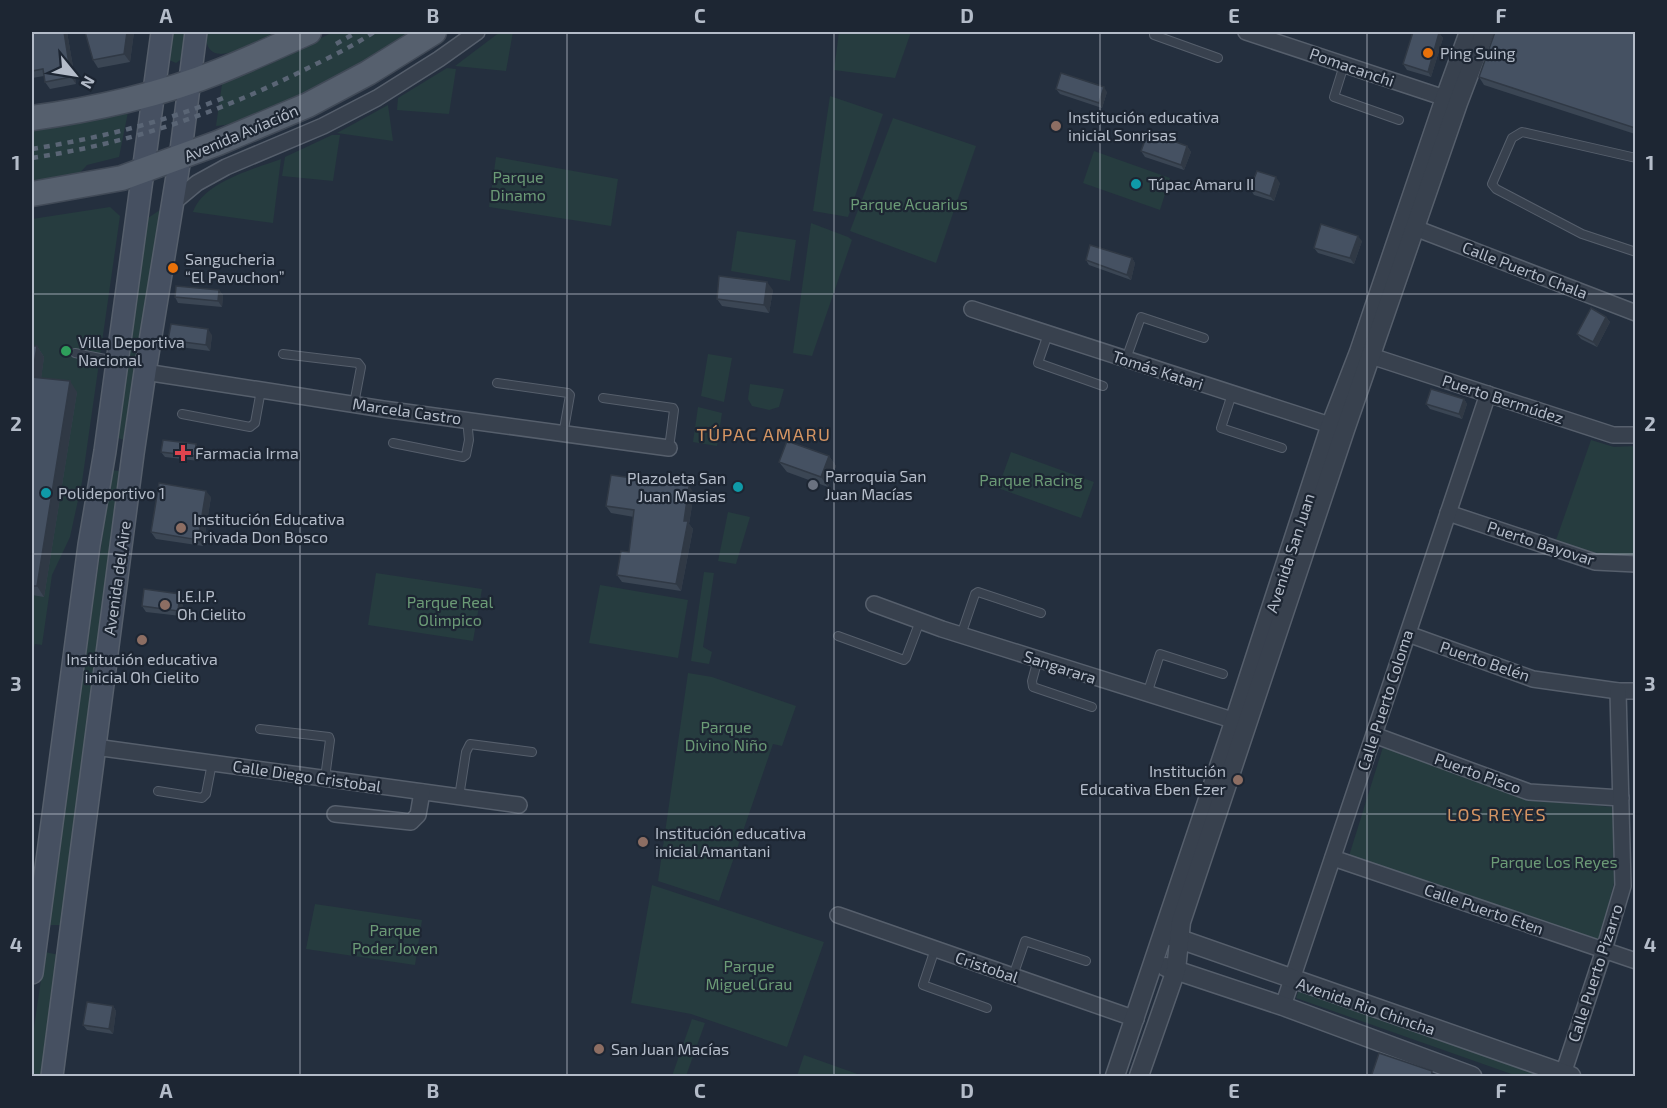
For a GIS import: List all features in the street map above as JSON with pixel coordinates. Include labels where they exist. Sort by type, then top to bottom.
[{"type":"main road","name":"Avenida del Aire","points":[[32,973],[89,545],[105,451],[162,32]]},
{"type":"main road","name":"Avenida del Aire","points":[[52,1077],[145,372],[180,158],[196,32]]},
{"type":"main road","points":[[32,118],[85,109],[190,81],[218,72],[309,32]]},
{"type":"main road","name":"Avenida Aviación","points":[[32,194],[122,178],[180,158],[308,105],[368,73],[434,32]]},
{"type":"main road","points":[[105,451],[134,454]]},
{"type":"main road","points":[[37,934],[69,938]]},
{"type":"street","name":"Avenida Aviación","points":[[173,203],[197,183],[226,167],[323,126],[361,107],[439,59],[477,32]]},
{"type":"street","name":"Pomacanchi","points":[[1246,32],[1451,101]]},
{"type":"street","name":"Avenida San Juan","points":[[1338,428],[1371,356],[1415,228],[1469,32]]},
{"type":"street","name":"Avenida San Juan","points":[[1115,1077],[1153,962],[1180,921],[1241,723],[1338,428],[1359,352],[1451,101],[1485,32]]},
{"type":"street","name":"Calle Puerto Chala","points":[[1415,228],[1635,313]]},
{"type":"street","name":"Tomás Katari","points":[[972,309],[1338,428]]},
{"type":"street","name":"Puerto Bermúdez","points":[[1371,356],[1613,435],[1635,435]]},
{"type":"street","name":"Marcela Castro","points":[[145,372],[563,435],[669,448]]},
{"type":"street","name":"Calle Puerto Coloma","points":[[1283,1006],[1488,394]]},
{"type":"street","name":"Puerto Bayovar","points":[[1448,513],[1595,562],[1635,564]]},
{"type":"street","name":"Sangarara","points":[[874,604],[961,635],[1241,723]]},
{"type":"street","name":"Puerto Belén","points":[[1408,634],[1533,679],[1635,692]]},
{"type":"street","name":"Calle Puerto Pizarro","points":[[1567,1075],[1623,886],[1618,691]]},
{"type":"street","name":"Puerto Pisco","points":[[1374,735],[1528,792],[1621,798]]},
{"type":"street","name":"Calle Diego Cristobal","points":[[95,747],[519,804]]},
{"type":"street","points":[[335,814],[411,822],[418,814],[422,792]]},
{"type":"street","name":"Calle Puerto Eten","points":[[1333,858],[1635,961]]},
{"type":"street","name":"Cristobal","points":[[838,915],[1136,1019]]},
{"type":"street","name":"Avenida San Juan","points":[[1139,1077],[1176,970],[1170,936]]},
{"type":"street","name":"Avenida Rio Chincha","points":[[1170,936],[1567,1075]]},
{"type":"street","name":"Avenida Rio Chincha","points":[[1153,962],[1283,1006],[1472,1077]]},
{"type":"lane","points":[[1154,32],[1154,35],[1218,58]]},
{"type":"lane","points":[[1344,65],[1335,97],[1399,120]]},
{"type":"lane","points":[[1635,158],[1522,132],[1512,138],[1492,184],[1496,189],[1582,234],[1635,252]]},
{"type":"lane","points":[[1126,360],[1142,317],[1204,338]]},
{"type":"lane","points":[[1048,334],[1038,363],[1103,386]]},
{"type":"lane","points":[[75,353],[117,361]]},
{"type":"lane","points":[[283,354],[358,363],[361,367],[354,404]]},
{"type":"lane","points":[[497,383],[568,393],[570,395],[563,435]]},
{"type":"lane","points":[[182,414],[250,427],[255,423],[261,390]]},
{"type":"lane","points":[[1232,394],[1221,428],[1282,448]]},
{"type":"lane","points":[[603,398],[673,408],[669,448]]},
{"type":"lane","points":[[393,443],[464,457],[469,440],[467,419]]},
{"type":"lane","points":[[961,635],[975,594],[978,592],[1041,613]]},
{"type":"lane","points":[[838,636],[904,660],[920,621]]},
{"type":"lane","points":[[1147,694],[1160,654],[1223,674]]},
{"type":"lane","points":[[1038,659],[1032,681],[1033,687],[1092,707]]},
{"type":"lane","points":[[260,729],[329,737],[325,778]]},
{"type":"lane","points":[[459,797],[466,752],[470,744],[532,752]]},
{"type":"lane","points":[[158,791],[202,798],[206,794],[212,763]]},
{"type":"lane","points":[[1012,976],[1025,941],[1086,961]]},
{"type":"lane","points":[[935,949],[922,985],[987,1008]]},
{"type":"green space","points":[[171,32],[187,32],[183,58],[176,63],[169,60],[168,56]]},
{"type":"green space","points":[[206,32],[274,32],[242,49],[221,54],[213,52],[207,45]]},
{"type":"green space","points":[[333,32],[411,32],[359,64],[306,92],[243,120],[216,126],[222,84],[270,64]]},
{"type":"green space","points":[[500,32],[513,32],[506,71],[455,66]]},
{"type":"green space","points":[[839,32],[911,32],[895,78],[834,70]]},
{"type":"green space","points":[[447,68],[456,69],[449,114],[397,110],[398,98]]},
{"type":"green space","points":[[830,96],[883,114],[848,217],[813,211]]},
{"type":"green space","points":[[388,105],[393,141],[337,133]]},
{"type":"green space","points":[[128,112],[119,157],[87,165],[76,177],[32,185],[32,130]]},
{"type":"green space","name":"Parque Acuarius","points":[[893,118],[976,146],[936,263],[850,231]]},
{"type":"green space","points":[[332,135],[340,135],[333,181],[282,176],[285,157]]},
{"type":"green space","points":[[1094,151],[1170,178],[1160,210],[1083,183]]},
{"type":"green space","name":"Parque Dinamo","points":[[496,157],[618,179],[611,226],[489,207]]},
{"type":"green space","points":[[281,159],[273,223],[193,212],[207,192],[218,185],[244,172]]},
{"type":"green space","name":"Villa Deportiva Nacional","points":[[110,207],[120,216],[82,482],[70,537],[52,575],[42,645],[35,644],[32,654],[32,219]]},
{"type":"green space","points":[[163,208],[127,440],[123,440],[115,433],[145,220]]},
{"type":"green space","points":[[811,223],[852,240],[812,356],[793,353]]},
{"type":"green space","points":[[737,231],[796,240],[790,281],[731,271]]},
{"type":"green space","points":[[708,354],[732,358],[724,402],[701,396]]},
{"type":"green space","points":[[750,384],[784,389],[779,407],[769,410],[752,406],[748,399]]},
{"type":"green space","points":[[698,407],[722,413],[717,446],[693,442]]},
{"type":"green space","points":[[1591,440],[1614,447],[1635,446],[1635,558],[1596,556],[1555,543]]},
{"type":"green space","name":"Parque Racing","points":[[1011,452],[1094,482],[1081,518],[998,488]]},
{"type":"green space","points":[[112,470],[125,472],[62,925],[47,925]]},
{"type":"green space","points":[[728,512],[750,517],[736,564],[718,561]]},
{"type":"green space","points":[[704,572],[714,573],[703,647],[712,652],[709,664],[691,661]]},
{"type":"green space","name":"Parque Real Olimpico","points":[[376,573],[482,589],[473,641],[368,625]]},
{"type":"green space","points":[[600,585],[688,600],[678,658],[589,643]]},
{"type":"green space","name":"Parque Divino Niño","points":[[688,673],[712,677],[796,706],[782,746],[773,744],[719,901],[658,881]]},
{"type":"green space","name":"Parque Los Reyes","points":[[1383,747],[1528,800],[1613,807],[1614,883],[1599,940],[1349,856]]},
{"type":"green space","name":"Parque Miguel Grau","points":[[652,885],[824,942],[787,1047],[691,1014],[631,1003]]},
{"type":"green space","name":"Parque Poder Joven","points":[[315,904],[422,920],[415,965],[306,949]]},
{"type":"green space","points":[[45,952],[59,955],[44,1076],[32,1076],[32,1041]]},
{"type":"green space","points":[[1299,990],[1548,1076],[1517,1076],[1296,998]]},
{"type":"green space","points":[[692,1019],[705,1023],[686,1076],[672,1076]]},
{"type":"green space","points":[[804,1055],[863,1076],[797,1076]]},
{"type":"building","points":[[32,32],[64,32],[71,77],[45,82],[43,69],[32,71]]},
{"type":"building","points":[[85,32],[127,32],[124,54],[93,60]]},
{"type":"building","points":[[1413,32],[1439,33],[1428,72],[1403,64]]},
{"type":"building","points":[[1495,32],[1635,32],[1635,128],[1479,77]]},
{"type":"building","points":[[1061,73],[1104,87],[1099,103],[1056,89]]},
{"type":"building","points":[[1148,132],[1187,146],[1181,165],[1141,151]]},
{"type":"building","points":[[1257,171],[1276,177],[1270,196],[1250,189]]},
{"type":"building","points":[[1321,224],[1358,236],[1350,258],[1314,248]]},
{"type":"building","points":[[1090,245],[1132,258],[1127,275],[1086,260]]},
{"type":"building","points":[[719,276],[767,282],[764,305],[717,299]]},
{"type":"building","points":[[176,286],[219,290],[218,301],[175,297]]},
{"type":"building","points":[[1591,308],[1606,317],[1593,342],[1577,334]]},
{"type":"building","points":[[171,324],[208,329],[206,345],[168,340]]},
{"type":"building","points":[[32,346],[37,346],[32,377]]},
{"type":"building","name":"Polideportivo 1","points":[[32,377],[70,381],[37,586],[32,586]]},
{"type":"building","points":[[1431,389],[1464,399],[1459,414],[1426,404]]},
{"type":"building","points":[[163,440],[196,444],[195,456],[161,452]]},
{"type":"building","points":[[787,441],[829,456],[821,477],[779,462]]},
{"type":"building","points":[[611,475],[689,486],[684,521],[688,521],[676,584],[617,575],[621,551],[629,552],[634,510],[606,506]]},
{"type":"building","points":[[159,483],[206,491],[198,540],[151,532]]},
{"type":"building","name":"I.E.I.P. Oh Cielito","points":[[144,589],[180,594],[178,611],[142,606]]},
{"type":"building","points":[[87,1002],[113,1006],[109,1029],[83,1025]]},
{"type":"building","points":[[1379,1053],[1432,1071],[1431,1077],[1371,1077]]},
{"type":"railway","points":[[336,44],[357,32]]},
{"type":"railway","points":[[32,158],[103,144],[203,114],[269,87],[348,48],[374,32]]},
{"type":"railway","points":[[32,149],[132,128],[180,114],[228,96]]},
{"type":"place","name":"Ping Suing","points":[[1428,53]]},
{"type":"place","name":"Institución educativa inicial Sonrisas","points":[[1056,126]]},
{"type":"place","name":"Túpac Amaru II","points":[[1136,184]]},
{"type":"place","name":"Sangucheria “El Pavuchon”","points":[[173,268]]},
{"type":"place","name":"Villa Deportiva Nacional","points":[[66,351]]},
{"type":"place","name":"Farmacia Irma","points":[[183,453]]},
{"type":"place","name":"Parroquia San Juan Macías","points":[[813,485]]},
{"type":"place","name":"Plazoleta San Juan Masias","points":[[738,487]]},
{"type":"place","name":"Polideportivo 1","points":[[46,493]]},
{"type":"place","name":"Institución Educativa Privada Don Bosco","points":[[181,528]]},
{"type":"place","name":"I.E.I.P. Oh Cielito","points":[[165,605]]},
{"type":"place","name":"Institución educativa inicial Oh Cielito","points":[[142,640]]},
{"type":"place","name":"Institución Educativa Eben Ezer","points":[[1238,780]]},
{"type":"place","name":"Institución educativa inicial Amantani","points":[[643,842]]},
{"type":"place","name":"San Juan Macías","points":[[599,1049]]},
{"type":"district","name":"TÚPAC AMARU","points":[[764,435]]},
{"type":"district","name":"LOS REYES","points":[[1497,815]]}]
